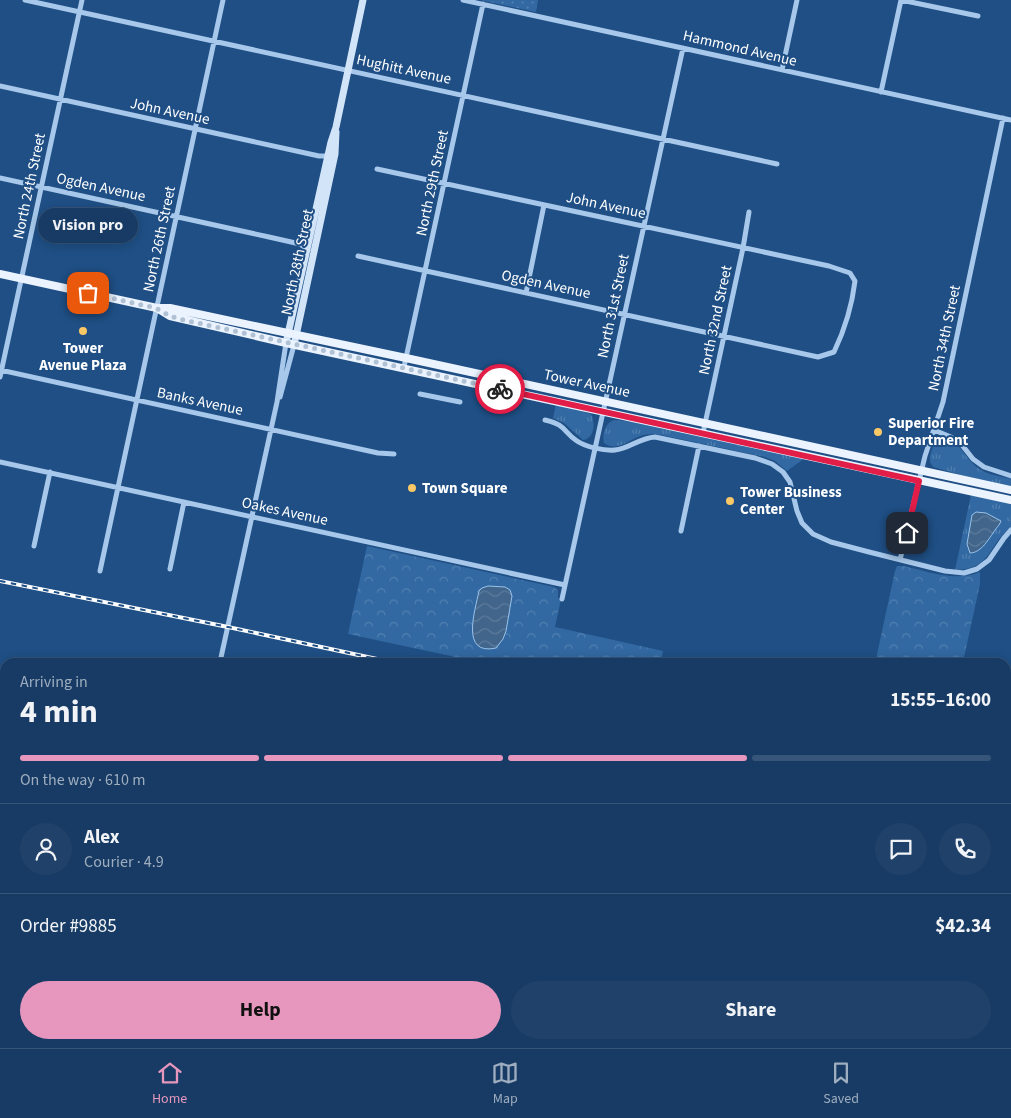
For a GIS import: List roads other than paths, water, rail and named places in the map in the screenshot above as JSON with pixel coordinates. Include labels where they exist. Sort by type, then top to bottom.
[{"type":"main road","name":"North 28th Street","points":[[292,334],[306,284],[363,0]]},
{"type":"main road","name":"North 28th Street","points":[[290,344],[306,248],[331,155]]},
{"type":"main road","name":"Tower Avenue","points":[[0,274],[156,308],[170,308],[406,358],[1011,490]]},
{"type":"main road","name":"Tower Avenue","points":[[156,308],[170,316],[290,344],[404,367],[1011,500]]},
{"type":"street","name":"Hughitt Avenue","points":[[25,0],[777,164]]},
{"type":"street","name":"North 24th Street","points":[[0,377],[82,0]]},
{"type":"street","name":"North 26th Street","points":[[100,571],[223,0]]},
{"type":"street","name":"Hammond Avenue","points":[[463,0],[1011,120]]},
{"type":"street","points":[[782,70],[797,0]]},
{"type":"street","points":[[881,92],[901,0],[978,16]]},
{"type":"street","name":"North 29th Street","points":[[404,367],[483,4]]},
{"type":"street","name":"North 31st Street","points":[[562,599],[683,48]]},
{"type":"street","name":"John Avenue","points":[[0,86],[195,129],[331,155]]},
{"type":"street","name":"North 34th Street","points":[[900,560],[921,471],[943,402],[1003,118]]},
{"type":"street","name":"John Avenue","points":[[377,169],[829,266],[850,273],[855,281],[853,300],[843,334],[834,352],[818,356]]},
{"type":"street","name":"Ogden Avenue","points":[[0,178],[270,237],[300,244],[306,248]]},
{"type":"street","points":[[526,293],[544,205]]},
{"type":"street","name":"North 32nd Street","points":[[703,433],[750,212]]},
{"type":"street","points":[[306,248],[309,255],[306,284]]},
{"type":"street","name":"Ogden Avenue","points":[[358,256],[818,356]]},
{"type":"street","name":"North 28th Street","points":[[221,658],[290,344]]},
{"type":"street","name":"North 28th Street","points":[[278,402],[290,344]]},
{"type":"street","name":"Banks Avenue","points":[[1,370],[378,453],[394,454]]},
{"type":"street","points":[[420,394],[460,402]]},
{"type":"street","points":[[546,420],[560,425],[578,442],[595,447],[616,450],[641,439],[655,437],[755,458],[772,464],[783,472],[790,482],[797,511],[805,527],[813,534],[831,542],[900,560],[956,573],[972,572],[989,560],[1011,530]]},
{"type":"street","points":[[934,430],[958,440],[973,459],[984,468],[1011,476]]},
{"type":"street","points":[[681,532],[699,446]]},
{"type":"street","name":"Oakes Avenue","points":[[0,462],[565,585]]},
{"type":"street","points":[[34,546],[50,472]]},
{"type":"street","points":[[170,569],[184,502]]},
{"type":"water","points":[[976,512],[986,513],[1001,521],[983,547],[970,553],[967,544],[972,515]]},
{"type":"water","points":[[488,586],[505,587],[510,590],[512,596],[503,639],[496,648],[485,649],[478,645],[472,630],[479,591]]},
{"type":"railway","points":[[0,581],[372,658]]},
{"type":"place","name":"Vision pro","points":[[88,293]]},
{"type":"place","name":"Tower Avenue Plaza","points":[[83,331]]},
{"type":"place","name":"Superior Fire Department","points":[[878,432]]},
{"type":"place","name":"Town Square","points":[[412,488]]},
{"type":"place","name":"Tower Business Center","points":[[730,501]]}]
